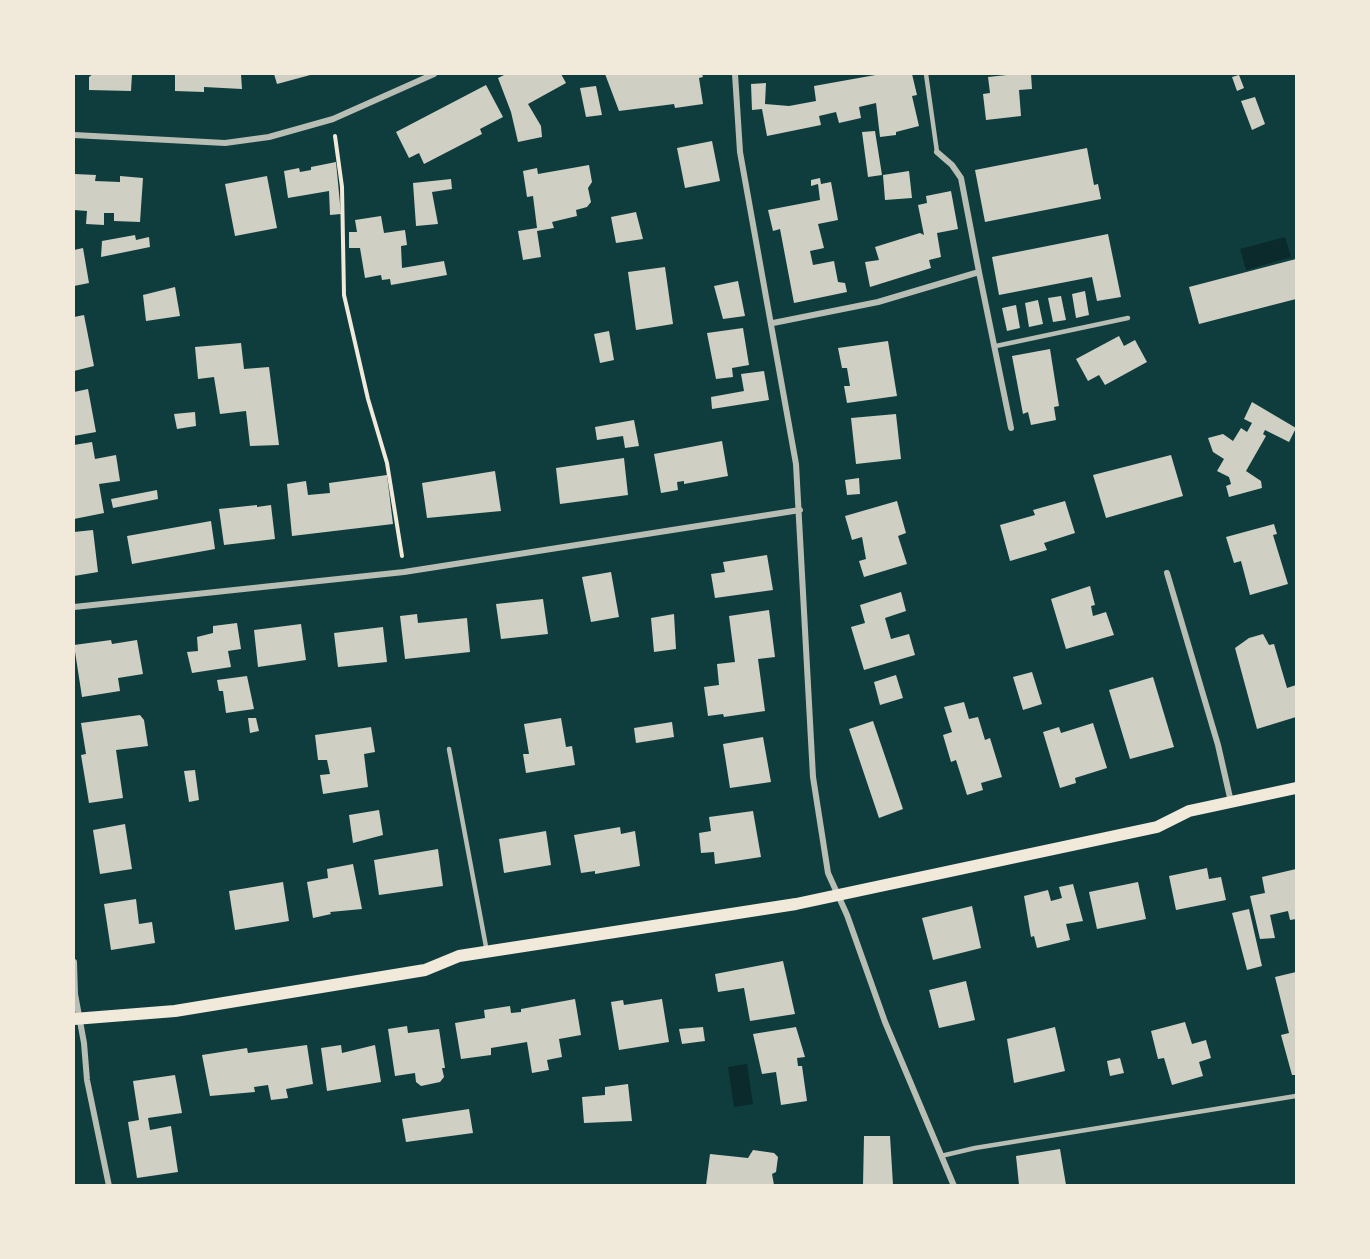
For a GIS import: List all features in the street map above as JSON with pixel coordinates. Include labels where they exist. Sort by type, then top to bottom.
[{"type":"main road","points":[[76,1019],[175,1011],[425,970],[459,956],[486,951],[688,919],[718,917],[837,895],[1156,827],[1189,811],[1296,788]]},
{"type":"street","points":[[74,135],[225,142],[269,137],[333,119],[434,74]]},
{"type":"street","points":[[735,74],[740,152],[773,323],[796,464],[813,777],[828,873],[847,915],[885,1022],[954,1185]]},
{"type":"street","points":[[937,152],[952,165],[961,178],[1011,428]]},
{"type":"street","points":[[773,323],[878,302],[979,272]]},
{"type":"street","points":[[74,607],[404,572],[800,510]]},
{"type":"street","points":[[1167,573],[1218,744],[1231,803]]},
{"type":"street","points":[[74,962],[76,1019],[84,1042],[87,1080],[109,1185]]},
{"type":"lane","points":[[926,74],[937,152]]},
{"type":"lane","points":[[996,346],[1128,318]]},
{"type":"lane","points":[[449,749],[486,951]]},
{"type":"lane","points":[[941,1156],[975,1148],[1296,1096]]},
{"type":"path","points":[[333,119],[342,187],[344,295],[359,366],[392,484],[404,572]]},
{"type":"water","points":[[1285,237],[1291,257],[1246,270],[1240,249]]},
{"type":"water","points":[[747,1064],[753,1104],[734,1107],[728,1067]]},
{"type":"building","points":[[93,74],[132,74],[131,91],[89,90],[89,77]]},
{"type":"building","points":[[175,74],[241,74],[242,89],[204,87],[204,92],[175,91]]},
{"type":"building","points":[[274,74],[314,74],[277,84]]},
{"type":"building","points":[[506,74],[561,74],[566,83],[528,104],[541,126],[542,137],[518,142],[511,112],[498,78]]},
{"type":"building","points":[[605,74],[702,74],[703,77],[699,78],[703,104],[675,108],[674,104],[619,111]]},
{"type":"building","points":[[881,74],[912,74],[917,95],[912,96],[919,126],[896,132],[896,135],[880,137],[876,103],[859,107],[861,118],[839,123],[836,112],[819,116],[821,125],[767,136],[762,109],[752,110],[751,84],[766,83],[765,104],[789,106],[816,101],[814,86]]},
{"type":"building","points":[[1031,74],[1032,89],[1019,90],[1021,116],[986,120],[983,94],[990,93],[988,77]]},
{"type":"building","points":[[1239,75],[1244,88],[1237,91],[1232,77]]},
{"type":"building","points":[[486,85],[503,117],[480,129],[482,134],[424,164],[419,153],[409,158],[396,132]]},
{"type":"building","points":[[596,86],[602,115],[586,117],[580,88]]},
{"type":"building","points":[[1255,97],[1265,124],[1252,130],[1241,101]]},
{"type":"building","points":[[875,131],[882,175],[868,177],[862,132]]},
{"type":"building","points":[[712,141],[720,181],[685,188],[677,148]]},
{"type":"building","points":[[1087,148],[1094,185],[1098,184],[1101,199],[985,222],[975,170]]},
{"type":"building","points":[[336,162],[341,214],[330,215],[329,191],[288,198],[284,171],[299,168],[300,172],[311,170],[311,167]]},
{"type":"building","points":[[589,165],[592,182],[588,188],[591,202],[587,207],[576,210],[577,216],[552,222],[554,228],[537,231],[541,257],[523,260],[518,231],[537,228],[533,196],[527,197],[523,171],[537,168],[538,174]]},
{"type":"building","points":[[909,171],[912,198],[885,200],[883,175]]},
{"type":"building","points":[[75,174],[96,175],[95,181],[120,182],[120,176],[143,178],[140,222],[114,221],[114,213],[104,213],[104,225],[86,224],[87,211],[74,210]]},
{"type":"building","points":[[267,176],[277,228],[235,236],[225,184]]},
{"type":"building","points":[[820,178],[821,184],[831,182],[838,220],[818,224],[824,248],[810,251],[813,265],[834,261],[838,282],[845,283],[847,292],[794,303],[780,229],[773,231],[768,210],[820,200],[818,184],[811,186],[811,180]]},
{"type":"building","points":[[451,179],[452,189],[432,192],[438,224],[416,226],[413,183]]},
{"type":"building","points":[[951,191],[958,229],[937,233],[941,257],[929,260],[931,268],[870,287],[865,262],[879,260],[875,247],[920,233],[924,235],[918,205],[927,203],[926,196]]},
{"type":"building","points":[[636,212],[643,239],[616,243],[611,217]]},
{"type":"building","points":[[381,216],[384,233],[405,230],[407,245],[401,246],[402,268],[444,261],[447,275],[391,285],[390,279],[382,280],[381,275],[365,278],[360,248],[349,248],[349,232],[357,232],[355,220]]},
{"type":"building","points":[[1108,234],[1121,297],[1097,301],[1092,277],[999,295],[992,257]]},
{"type":"building","points":[[135,235],[136,240],[149,237],[150,247],[101,257],[102,241]]},
{"type":"building","points":[[83,248],[89,283],[74,286],[74,250]]},
{"type":"building","points":[[1296,259],[1296,299],[1199,324],[1189,287]]},
{"type":"building","points":[[665,267],[673,324],[636,330],[628,272]]},
{"type":"building","points":[[738,281],[745,316],[723,319],[714,286]]},
{"type":"building","points":[[175,287],[180,316],[146,321],[143,295]]},
{"type":"building","points":[[1085,291],[1089,315],[1076,318],[1072,294]]},
{"type":"building","points":[[1061,296],[1066,320],[1053,322],[1048,298]]},
{"type":"building","points":[[1038,300],[1043,324],[1029,327],[1025,303]]},
{"type":"building","points":[[1016,305],[1020,328],[1007,331],[1002,308]]},
{"type":"building","points":[[84,315],[94,366],[74,371],[74,317]]},
{"type":"building","points":[[743,328],[749,365],[732,368],[733,377],[716,379],[707,333]]},
{"type":"building","points":[[609,331],[614,360],[600,363],[594,334]]},
{"type":"building","points":[[1119,336],[1124,346],[1135,340],[1147,362],[1105,385],[1099,375],[1088,381],[1076,359]]},
{"type":"building","points":[[888,341],[897,396],[847,403],[844,386],[850,386],[847,368],[842,368],[838,348]]},
{"type":"building","points":[[241,343],[244,369],[269,367],[279,445],[250,446],[246,411],[220,414],[214,377],[198,379],[195,347]]},
{"type":"building","points":[[1050,349],[1059,406],[1054,407],[1056,420],[1031,425],[1028,412],[1023,414],[1012,356]]},
{"type":"building","points":[[764,371],[769,400],[712,409],[711,397],[744,391],[741,374]]},
{"type":"building","points":[[88,389],[96,432],[74,436],[74,392]]},
{"type":"building","points":[[1252,402],[1296,428],[1289,442],[1265,430],[1263,434],[1266,436],[1246,471],[1261,481],[1262,488],[1229,497],[1226,486],[1231,484],[1229,477],[1217,471],[1224,459],[1213,452],[1208,438],[1223,434],[1233,441],[1241,428],[1247,432],[1252,423],[1244,419]]},
{"type":"building","points":[[195,412],[196,426],[177,429],[174,414]]},
{"type":"building","points":[[896,414],[901,459],[856,464],[851,418]]},
{"type":"building","points":[[634,420],[639,446],[625,448],[623,436],[597,440],[595,427]]},
{"type":"building","points":[[722,441],[728,476],[684,484],[684,481],[677,482],[678,490],[661,493],[654,454]]},
{"type":"building","points":[[92,442],[95,459],[116,455],[120,481],[99,484],[104,513],[74,519],[74,445]]},
{"type":"building","points":[[1171,455],[1183,496],[1106,518],[1093,475]]},
{"type":"building","points":[[624,458],[628,495],[560,504],[556,468]]},
{"type":"building","points":[[495,471],[501,511],[427,518],[422,483]]},
{"type":"building","points":[[387,475],[393,524],[292,536],[287,484],[306,481],[308,495],[330,493],[329,483]]},
{"type":"building","points":[[859,478],[860,494],[847,495],[845,480]]},
{"type":"building","points":[[157,490],[158,499],[113,508],[111,499]]},
{"type":"building","points":[[897,501],[906,533],[898,536],[907,564],[864,577],[859,561],[866,559],[862,537],[852,540],[845,516]]},
{"type":"building","points":[[1065,501],[1075,533],[1044,543],[1047,550],[1010,561],[1000,525],[1035,515],[1033,510]]},
{"type":"building","points":[[257,505],[257,507],[271,505],[275,539],[224,545],[219,509]]},
{"type":"building","points":[[211,521],[215,549],[132,564],[127,536]]},
{"type":"building","points":[[1274,524],[1277,534],[1273,535],[1288,584],[1250,595],[1241,561],[1234,563],[1226,537]]},
{"type":"building","points":[[93,530],[98,572],[74,576],[74,532]]},
{"type":"building","points":[[767,555],[773,590],[715,598],[711,574],[725,572],[723,562]]},
{"type":"building","points":[[611,572],[619,617],[591,622],[582,577]]},
{"type":"building","points":[[1090,586],[1095,605],[1091,606],[1093,616],[1106,612],[1114,635],[1066,649],[1051,599]]},
{"type":"building","points":[[901,592],[906,611],[885,618],[891,639],[909,634],[915,655],[864,670],[851,627],[865,623],[860,605]]},
{"type":"building","points":[[543,599],[548,634],[501,639],[496,604]]},
{"type":"building","points":[[769,610],[775,657],[758,659],[765,711],[724,717],[723,714],[708,716],[704,687],[719,685],[717,664],[735,662],[729,616]]},
{"type":"building","points":[[417,614],[418,623],[467,618],[470,652],[405,659],[400,616]]},
{"type":"building","points":[[674,614],[676,649],[654,652],[651,618]]},
{"type":"building","points":[[237,623],[241,649],[228,651],[231,667],[192,673],[187,652],[198,651],[197,637],[213,633],[213,626]]},
{"type":"building","points":[[301,624],[306,660],[258,667],[254,630]]},
{"type":"building","points":[[383,627],[387,662],[338,667],[334,633]]},
{"type":"building","points":[[1263,634],[1269,645],[1274,644],[1287,688],[1296,685],[1296,717],[1257,729],[1235,648],[1249,638]]},
{"type":"building","points":[[111,640],[112,644],[137,640],[143,674],[118,678],[120,691],[82,697],[74,645]]},
{"type":"building","points":[[1032,672],[1042,704],[1023,710],[1013,677]]},
{"type":"building","points":[[896,675],[903,698],[880,705],[874,682]]},
{"type":"building","points":[[247,676],[254,709],[226,713],[223,691],[219,691],[217,680]]},
{"type":"building","points":[[1153,677],[1174,747],[1130,759],[1109,690]]},
{"type":"building","points":[[964,702],[969,719],[978,717],[985,740],[990,738],[1002,777],[981,783],[983,790],[967,795],[956,760],[951,762],[943,735],[952,732],[944,707]]},
{"type":"building","points":[[140,715],[144,720],[148,746],[116,750],[123,798],[89,803],[81,755],[86,754],[81,723]]},
{"type":"building","points":[[248,718],[256,718],[259,731],[250,733]]},
{"type":"building","points":[[561,718],[566,747],[572,746],[575,765],[526,773],[523,754],[529,754],[524,724]]},
{"type":"building","points":[[873,721],[903,809],[879,818],[849,729]]},
{"type":"building","points":[[672,722],[674,737],[636,743],[634,728]]},
{"type":"building","points":[[1093,723],[1107,768],[1075,778],[1076,783],[1060,788],[1043,732],[1059,727],[1061,733]]},
{"type":"building","points":[[371,727],[375,752],[364,754],[368,787],[323,794],[320,775],[330,774],[327,760],[318,760],[315,735]]},
{"type":"building","points":[[763,737],[771,782],[730,788],[723,744]]},
{"type":"building","points":[[195,770],[199,800],[189,802],[184,771]]},
{"type":"building","points":[[379,810],[383,835],[353,843],[349,815]]},
{"type":"building","points":[[753,811],[761,857],[715,864],[714,852],[701,853],[699,833],[711,831],[709,817]]},
{"type":"building","points":[[125,824],[132,869],[100,874],[93,830]]},
{"type":"building","points":[[620,827],[621,834],[635,831],[640,866],[595,874],[595,871],[581,873],[574,835]]},
{"type":"building","points":[[546,831],[551,865],[504,873],[499,839]]},
{"type":"building","points":[[438,849],[443,886],[379,895],[374,860]]},
{"type":"building","points":[[353,864],[362,909],[330,912],[331,914],[313,918],[307,882],[328,878],[327,869]]},
{"type":"building","points":[[1207,868],[1209,879],[1221,877],[1226,900],[1176,910],[1169,876]]},
{"type":"building","points":[[1296,869],[1296,919],[1290,920],[1288,911],[1270,915],[1275,938],[1260,939],[1250,896],[1265,893],[1262,877]]},
{"type":"building","points":[[283,882],[289,921],[235,930],[229,891]]},
{"type":"building","points":[[1138,882],[1146,919],[1097,929],[1089,892]]},
{"type":"building","points":[[1073,884],[1083,921],[1066,924],[1070,940],[1037,948],[1034,936],[1031,937],[1024,896],[1048,890],[1051,901],[1062,898],[1059,887]]},
{"type":"building","points":[[136,899],[139,924],[152,922],[155,943],[111,950],[104,904]]},
{"type":"building","points":[[972,906],[981,948],[933,960],[922,918]]},
{"type":"building","points":[[1249,909],[1262,966],[1247,970],[1232,913]]},
{"type":"building","points":[[783,961],[795,1014],[750,1021],[744,988],[718,992],[715,974]]},
{"type":"building","points":[[1296,972],[1296,1075],[1292,1075],[1281,1035],[1289,1033],[1275,977]]},
{"type":"building","points":[[966,981],[975,1020],[939,1028],[929,990]]},
{"type":"building","points":[[575,999],[581,1035],[559,1039],[562,1057],[547,1060],[549,1070],[532,1073],[527,1042],[491,1048],[491,1055],[461,1059],[455,1023],[485,1018],[484,1010],[510,1006],[511,1013],[521,1012],[521,1009]]},
{"type":"building","points":[[662,999],[669,1042],[619,1050],[611,1002],[623,1000],[624,1005]]},
{"type":"building","points":[[1185,1022],[1192,1044],[1206,1040],[1211,1058],[1199,1062],[1203,1076],[1172,1085],[1164,1058],[1158,1059],[1151,1031]]},
{"type":"building","points":[[407,1026],[408,1033],[439,1029],[445,1068],[442,1068],[444,1077],[440,1082],[421,1086],[416,1082],[415,1073],[395,1076],[388,1029]]},
{"type":"building","points":[[703,1027],[705,1041],[682,1044],[679,1029]]},
{"type":"building","points":[[796,1027],[805,1057],[797,1058],[798,1066],[802,1066],[807,1101],[781,1105],[776,1072],[762,1074],[753,1034]]},
{"type":"building","points":[[1055,1027],[1065,1071],[1014,1083],[1007,1039]]},
{"type":"building","points":[[307,1045],[313,1084],[286,1089],[288,1098],[271,1100],[268,1085],[254,1087],[255,1092],[210,1096],[202,1055],[247,1048],[248,1053]]},
{"type":"building","points":[[341,1045],[342,1053],[375,1045],[381,1082],[327,1091],[321,1048]]},
{"type":"building","points":[[1120,1058],[1124,1073],[1110,1076],[1107,1061]]},
{"type":"building","points":[[175,1075],[182,1113],[148,1118],[150,1130],[171,1126],[178,1172],[137,1178],[128,1122],[139,1120],[133,1081]]},
{"type":"building","points":[[628,1084],[632,1121],[584,1123],[582,1097],[605,1095],[605,1087]]},
{"type":"building","points":[[469,1109],[473,1133],[406,1142],[402,1119]]},
{"type":"building","points":[[864,1136],[890,1136],[893,1185],[863,1185]]},
{"type":"building","points":[[1060,1149],[1066,1185],[1019,1185],[1016,1156]]},
{"type":"building","points":[[753,1150],[774,1153],[778,1157],[776,1172],[772,1174],[774,1185],[706,1185],[710,1154],[748,1158]]}]
